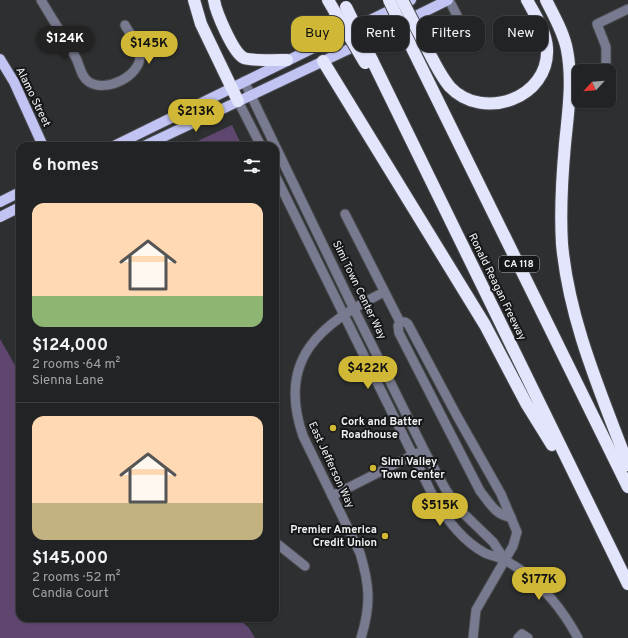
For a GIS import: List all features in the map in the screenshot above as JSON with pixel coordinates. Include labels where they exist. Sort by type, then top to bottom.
[{"type":"highway","points":[[194,0],[201,24],[238,101]]},
{"type":"highway","points":[[214,0],[215,8],[235,50],[242,57],[255,60],[288,60]]},
{"type":"highway","points":[[328,0],[368,61]]},
{"type":"highway","name":"CA 118","points":[[389,0],[628,487]]},
{"type":"highway","points":[[402,0],[443,77],[451,87],[462,95],[481,104],[512,100],[523,94],[533,86],[544,68],[547,47],[544,32],[528,0]]},
{"type":"highway","points":[[546,0],[563,37],[567,50],[569,69],[570,97],[562,176],[561,214],[562,244],[567,279],[575,317],[593,371],[628,465]]},
{"type":"highway","points":[[345,3],[368,61]]},
{"type":"highway","points":[[323,61],[484,325],[526,403],[587,500]]},
{"type":"highway","name":"Ronald Reagan Freeway","points":[[368,61],[410,138],[628,584]]},
{"type":"main road","points":[[122,142],[411,0]]},
{"type":"main road","points":[[152,142],[448,0]]},
{"type":"main road","name":"Alamo Street","points":[[0,58],[14,82],[41,142]]},
{"type":"main road","points":[[0,202],[16,194]]},
{"type":"main road","points":[[0,217],[16,209]]},
{"type":"street","points":[[40,0],[76,59],[83,76],[89,82],[98,86],[109,85],[127,77],[134,72],[139,65],[141,56],[140,48],[125,25]]},
{"type":"street","points":[[448,0],[457,16]]},
{"type":"street","points":[[606,64],[606,47],[597,24],[628,9]]},
{"type":"street","name":"Simi Town Center Way","points":[[244,81],[274,142]]},
{"type":"street","points":[[238,101],[258,142]]},
{"type":"street","name":"Simi Town Center Way","points":[[279,153],[424,449],[450,496],[461,511],[493,542],[505,560]]},
{"type":"street","name":"Simi Town Center Way","points":[[279,183],[412,456],[436,502],[454,527],[467,541],[485,553],[505,560],[521,571],[545,592],[562,613],[578,638]]},
{"type":"street","points":[[345,214],[400,322],[398,326],[399,333],[480,491],[495,511],[505,517],[511,517]]},
{"type":"street","name":"East Jefferson Way","points":[[361,638],[367,619],[369,605],[367,578],[360,553],[303,436],[297,420],[295,395],[298,371],[310,345],[318,335],[344,314],[384,292]]},
{"type":"street","points":[[400,322],[405,322],[408,324],[501,494],[516,532],[513,546],[476,610],[473,638]]},
{"type":"street","points":[[332,496],[424,449]]},
{"type":"street","points":[[279,545],[305,566]]},
{"type":"street","points":[[518,638],[522,634],[528,638]]},
{"type":"shaded area","points":[[232,125],[240,142],[196,142]]},
{"type":"shaded area","points":[[0,339],[16,367],[16,622],[242,622],[249,628],[255,638],[0,638]]},
{"type":"place","name":"Cork and Batter Roadhouse","points":[[333,428]]},
{"type":"place","name":"Simi Valley Town Center","points":[[373,468]]},
{"type":"place","name":"Premier America Credit Union","points":[[385,536]]}]
